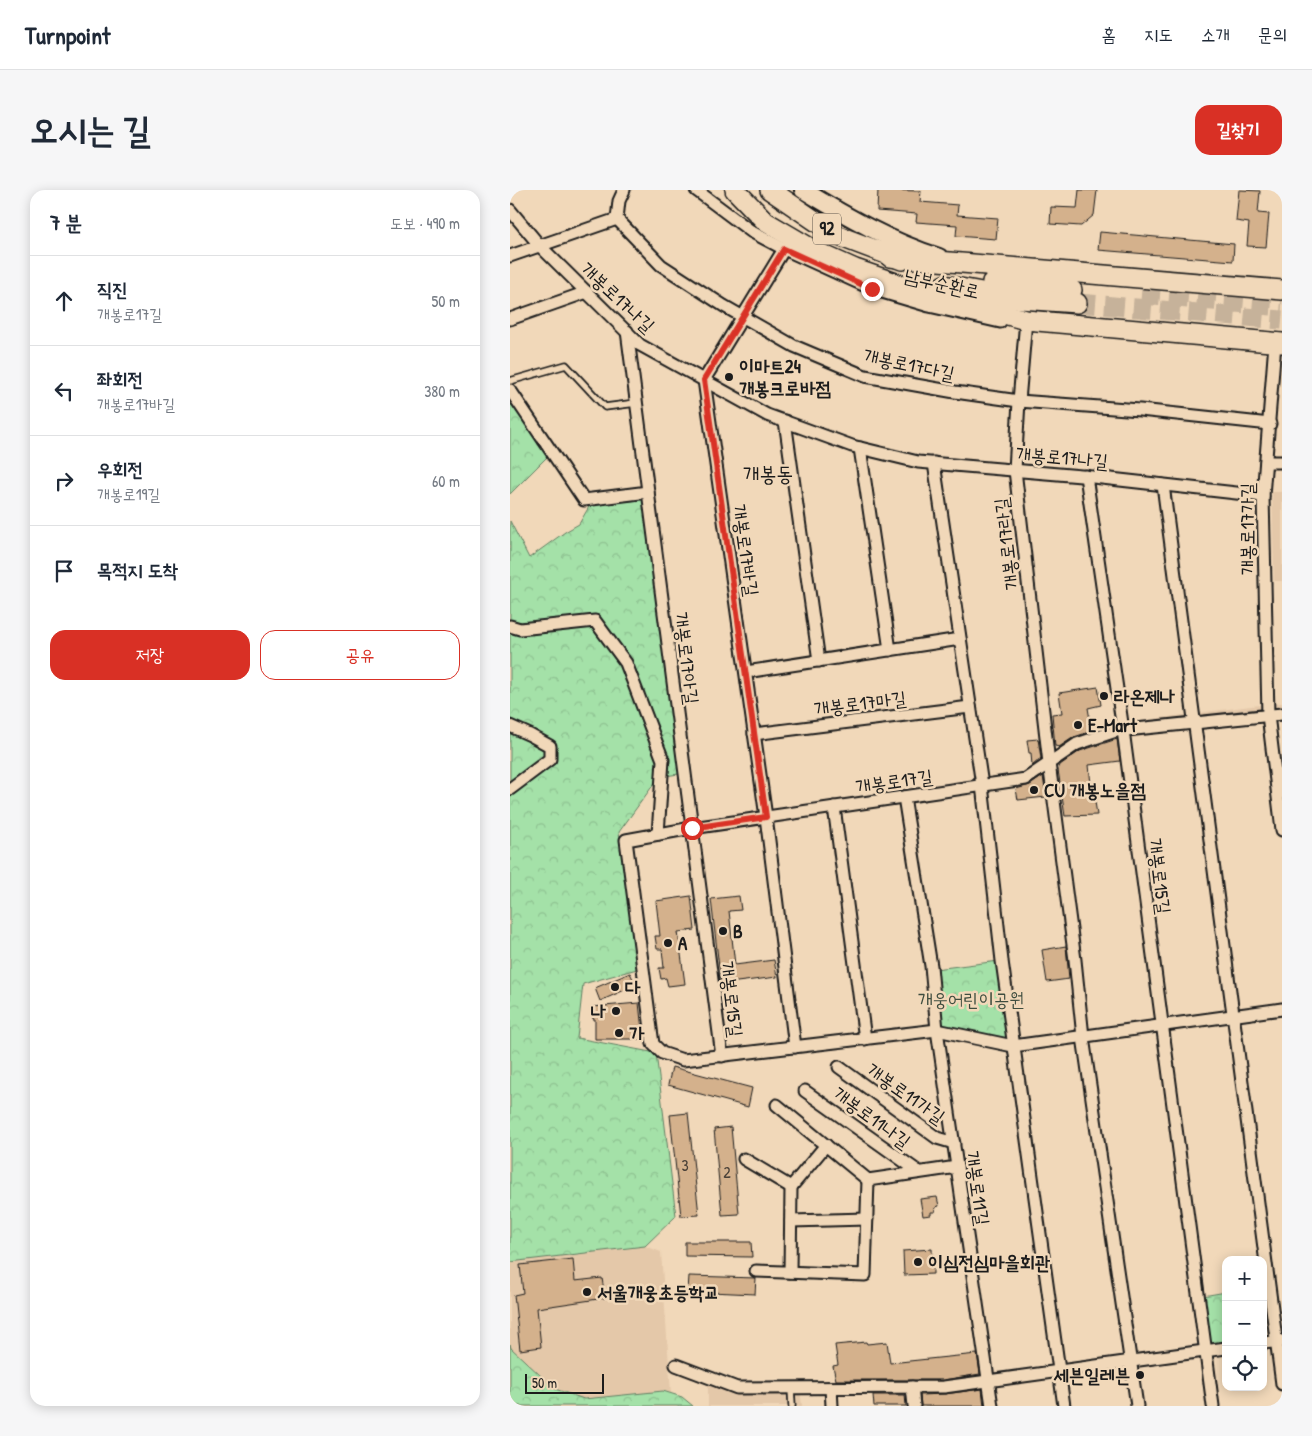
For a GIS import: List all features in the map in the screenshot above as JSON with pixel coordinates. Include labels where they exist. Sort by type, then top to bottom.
[{"type":"main road","points":[[734,190],[766,222],[817,252],[855,269],[910,288],[1026,320],[1279,343]]},
{"type":"main road","name":"남부순환로","points":[[739,190],[838,253],[911,276],[955,288],[1020,299],[1077,296],[956,276],[890,257],[836,235],[770,190]]},
{"type":"main road","points":[[803,190],[844,215],[921,251],[940,257],[1006,266],[1282,290]]},
{"type":"main road","points":[[890,257],[981,263]]},
{"type":"street","points":[[617,219],[624,190]]},
{"type":"street","points":[[696,190],[752,232],[784,249],[872,289],[929,306],[1004,323],[1026,320]]},
{"type":"street","name":"개봉로17나길","points":[[510,210],[540,246],[640,345],[766,414],[860,448],[918,462],[1086,476],[1263,496]]},
{"type":"street","name":"개봉로17나길","points":[[540,246],[617,219]]},
{"type":"street","name":"개봉로17다길","points":[[617,219],[661,265],[794,346],[865,376],[1019,401],[1140,410],[1270,424]]},
{"type":"street","points":[[510,256],[540,246]]},
{"type":"street","points":[[704,380],[784,249]]},
{"type":"street","points":[[510,318],[587,292]]},
{"type":"street","name":"개봉로17라길","points":[[1026,320],[1015,470],[1049,763]]},
{"type":"street","name":"개봉로17아길","points":[[627,331],[692,828]]},
{"type":"street","name":"개봉로17가길","points":[[1268,716],[1263,496],[1279,343]]},
{"type":"street","name":"개봉로17바길","points":[[704,380],[766,817]]},
{"type":"street","points":[[510,390],[584,500],[648,492]]},
{"type":"street","points":[[785,421],[819,661]]},
{"type":"street","points":[[860,448],[890,650]]},
{"type":"street","points":[[1266,462],[1282,462]]},
{"type":"street","points":[[934,463],[982,785],[1013,1046],[1064,1406]]},
{"type":"street","points":[[1086,476],[1123,730]]},
{"type":"street","points":[[1163,485],[1279,1341],[1282,1384]]},
{"type":"street","points":[[510,626],[520,629],[595,621],[626,663],[663,760],[658,834]]},
{"type":"street","points":[[746,672],[960,639]]},
{"type":"street","name":"개봉로17마길","points":[[754,734],[970,707]]},
{"type":"street","name":"개봉로17길","points":[[662,1053],[652,1044],[626,840],[692,828],[1026,779],[1077,744],[1116,731],[1282,714]]},
{"type":"street","points":[[1268,716],[1282,830]]},
{"type":"street","points":[[510,726],[550,746],[550,759],[510,789]]},
{"type":"street","name":"개봉로15길","points":[[1123,730],[1162,1026]]},
{"type":"street","points":[[1049,763],[1075,960],[1083,1037],[1137,1406]]},
{"type":"street","points":[[904,797],[931,966],[937,1030]]},
{"type":"street","points":[[834,807],[865,1039]]},
{"type":"street","points":[[766,817],[795,1047]]},
{"type":"street","name":"개봉로15길","points":[[692,828],[722,1056]]},
{"type":"street","name":"개봉로15길","points":[[662,1053],[683,1060],[937,1030],[1013,1046],[1282,1009]]},
{"type":"street","points":[[1162,1026],[1213,1406]]},
{"type":"street","name":"개봉로11길","points":[[937,1030],[992,1406]]},
{"type":"street","name":"개봉로11가길","points":[[840,1067],[938,1138],[954,1143]]},
{"type":"street","name":"개봉로11나길","points":[[805,1090],[919,1172]]},
{"type":"street","points":[[756,1271],[865,1275],[868,1180],[778,1105]]},
{"type":"street","points":[[790,1272],[791,1187],[826,1145]]},
{"type":"street","points":[[744,1159],[791,1187]]},
{"type":"street","name":"개봉로11나길","points":[[868,1180],[957,1167]]},
{"type":"street","points":[[791,1222],[867,1219]]},
{"type":"street","points":[[676,1366],[736,1388],[944,1387],[1222,1349]]},
{"type":"street","points":[[912,1387],[914,1406]]},
{"type":"street","points":[[831,1388],[832,1406]]},
{"type":"lane","points":[[510,382],[566,365],[604,407],[636,403]]},
{"type":"lane","points":[[791,1388],[792,1406]]},
{"type":"shaded area","points":[[1272,492],[1282,492],[1282,581],[1274,581]]},
{"type":"shaded area","points":[[1282,703],[1282,720],[1157,734],[1093,745],[1038,781],[1036,763],[1039,760],[1059,747],[1108,725]]},
{"type":"shaded area","name":"서울개웅초등학교","points":[[645,1246],[661,1252],[671,1393],[663,1391],[584,1399],[555,1389],[510,1348],[510,1262]]},
{"type":"shaded area","points":[[708,1378],[737,1388],[800,1388],[802,1406],[708,1406]]},
{"type":"green space","points":[[510,403],[549,455],[510,494]]},
{"type":"green space","points":[[649,499],[685,773],[659,777],[619,832],[637,969],[583,984],[577,1038],[656,1053],[676,1216],[645,1246],[510,1262],[510,521],[529,558],[579,524],[590,505]]},
{"type":"green space","name":"개웅어린이공원","points":[[999,961],[1011,1042],[939,1027],[935,969]]},
{"type":"green space","points":[[1222,1293],[1222,1349],[1210,1351],[1203,1296]]},
{"type":"green space","points":[[510,1344],[511,1348],[555,1389],[584,1399],[663,1391],[682,1397],[693,1406],[510,1406]]},
{"type":"building","points":[[878,190],[921,191],[920,202],[958,205],[957,215],[998,218],[996,239],[956,236],[957,225],[916,222],[917,214],[877,211]]},
{"type":"building","points":[[1079,190],[1097,190],[1094,215],[1081,226],[1050,224],[1051,207],[1077,208]]},
{"type":"building","points":[[1239,190],[1260,191],[1258,213],[1269,214],[1266,247],[1247,246],[1249,223],[1236,221]]},
{"type":"building","points":[[1100,232],[1234,244],[1233,261],[1098,250]]},
{"type":"building","points":[[1098,687],[1101,705],[1088,708],[1092,731],[1074,737],[1059,747],[1055,746],[1052,714],[1062,713],[1059,693]]},
{"type":"building","points":[[1038,739],[1041,758],[1032,766],[1027,740]]},
{"type":"building","points":[[1117,739],[1120,761],[1089,765],[1092,795],[1094,795],[1097,815],[1065,816],[1058,770],[1060,765],[1080,751]]},
{"type":"building","points":[[1043,776],[1046,797],[1018,800],[1016,789],[1030,785]]},
{"type":"building","name":"A","points":[[691,896],[695,930],[678,932],[685,984],[668,986],[666,978],[661,979],[659,968],[664,968],[662,949],[657,949],[655,936],[660,936],[656,901]]},
{"type":"building","points":[[739,896],[741,910],[729,911],[735,965],[774,960],[777,977],[721,984],[711,899]]},
{"type":"building","points":[[1066,946],[1069,979],[1047,982],[1042,950]]},
{"type":"building","name":"다","points":[[630,973],[636,985],[600,1001],[595,988]]},
{"type":"building","points":[[639,1003],[643,1039],[595,1039],[595,1019],[593,1019],[592,1007]]},
{"type":"building","points":[[672,1067],[752,1088],[748,1107],[668,1085]]},
{"type":"building","points":[[688,1113],[699,1215],[681,1216],[670,1115]]},
{"type":"building","points":[[731,1127],[739,1214],[722,1215],[714,1129]]},
{"type":"building","points":[[937,1197],[939,1206],[936,1207],[935,1212],[931,1212],[931,1215],[923,1216],[920,1199]]},
{"type":"building","points":[[685,1242],[751,1242],[752,1257],[685,1256]]},
{"type":"building","name":"이심전심마을회관","points":[[932,1249],[933,1274],[904,1275],[903,1251]]},
{"type":"building","points":[[573,1259],[575,1281],[602,1278],[605,1298],[537,1308],[541,1347],[520,1350],[514,1295],[523,1293],[520,1265]]},
{"type":"building","points":[[689,1276],[756,1278],[755,1294],[688,1291]]},
{"type":"building","points":[[866,1342],[867,1344],[887,1342],[890,1363],[977,1354],[980,1374],[943,1380],[836,1380],[833,1366],[838,1365],[835,1345]]},
{"type":"building","points":[[982,1389],[984,1406],[921,1406],[920,1395]]},
{"type":"building","points":[[873,1395],[905,1395],[906,1406],[874,1406]]},
{"type":"tunnel","points":[[1141,295],[1282,307]]},
{"type":"tunnel","points":[[1077,303],[1282,320]]},
{"type":"place","name":"이마트24 개봉크로바점","points":[[729,377]]},
{"type":"place","name":"라온제나","points":[[1104,696]]},
{"type":"place","name":"E-Mart","points":[[1078,725]]},
{"type":"place","name":"CU 개봉노을점","points":[[1034,790]]},
{"type":"place","name":"B","points":[[723,931]]},
{"type":"place","name":"A","points":[[668,943]]},
{"type":"place","name":"다","points":[[615,987]]},
{"type":"place","name":"나","points":[[616,1011]]},
{"type":"place","name":"가","points":[[619,1033]]},
{"type":"place","name":"이심전심마을회관","points":[[918,1262]]},
{"type":"place","name":"서울개웅초등학교","points":[[587,1292]]},
{"type":"place","name":"세븐일레븐","points":[[1140,1375]]},
{"type":"district","name":"개봉동","points":[[768,474]]},
{"type":"route","points":[[692,828],[766,817],[704,380],[784,249],[872,289]]}]
